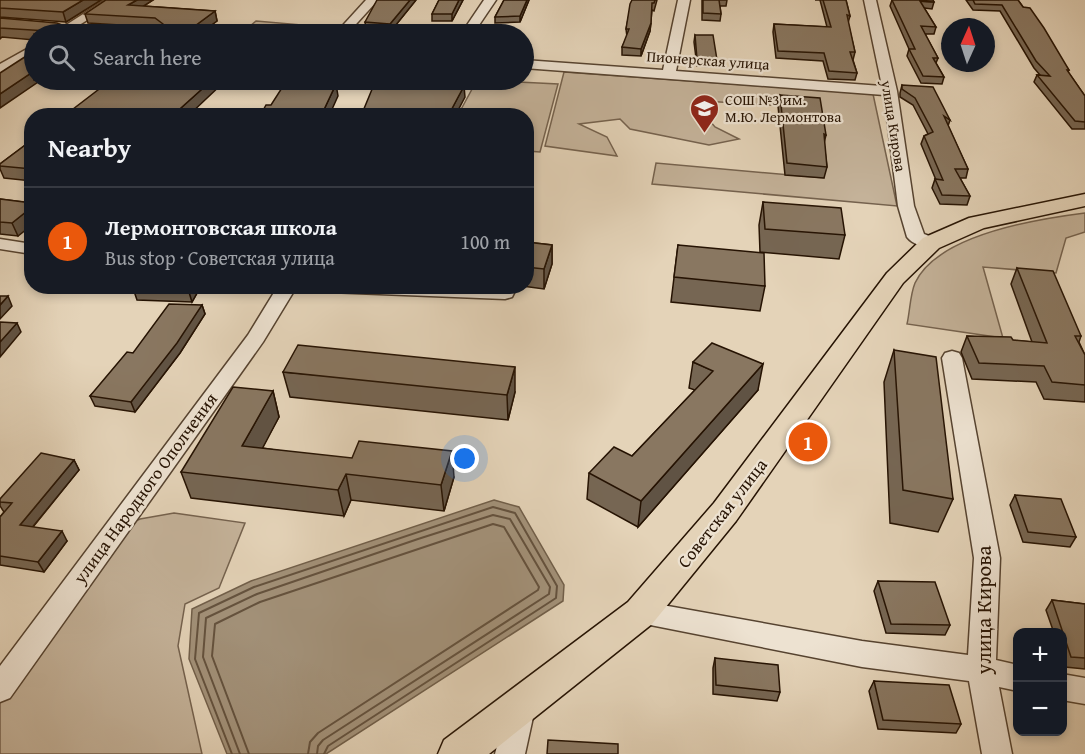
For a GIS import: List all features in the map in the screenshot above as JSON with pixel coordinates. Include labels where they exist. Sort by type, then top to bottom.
[{"type":"main road","name":"Советская улица","points":[[458,754],[640,613],[725,512],[895,278],[931,243],[977,223],[1085,200]]},
{"type":"street","points":[[75,24],[113,0]]},
{"type":"street","points":[[349,24],[372,0]]},
{"type":"street","points":[[474,24],[490,0]]},
{"type":"street","points":[[669,74],[684,0]]},
{"type":"street","name":"улица Кирова","points":[[870,0],[890,91],[906,206],[916,237],[931,243]]},
{"type":"street","points":[[0,70],[24,55]]},
{"type":"street","name":"Пионерская улица","points":[[534,65],[890,91]]},
{"type":"street","points":[[2,247],[24,248]]},
{"type":"street","name":"улица Народного Ополчения","points":[[0,689],[256,338],[283,294]]},
{"type":"street","name":"улица Кирова","points":[[952,358],[987,558],[981,670],[997,754]]},
{"type":"street","points":[[640,613],[862,654],[981,670],[1013,677]]},
{"type":"street","points":[[1067,688],[1085,691]]},
{"type":"street","points":[[510,754],[520,708]]},
{"type":"shaded area","points":[[256,21],[291,24],[252,24]]},
{"type":"shaded area","points":[[564,72],[873,94],[897,206],[652,184],[656,163],[824,178],[817,108],[704,101],[703,113],[715,127],[739,139],[709,145],[630,129],[620,119],[579,124],[607,137],[617,156],[545,146]]},
{"type":"shaded area","points":[[534,83],[558,84],[540,152],[534,152],[534,108],[462,108],[472,90],[534,90]]},
{"type":"shaded area","points":[[1085,213],[1085,232],[1066,238],[1056,273],[983,267],[1003,338],[907,324],[915,283],[927,266],[945,252],[966,241],[1016,225]]},
{"type":"shaded area","points":[[174,513],[245,523],[219,588],[185,604],[178,646],[202,754],[0,754],[0,696],[119,529],[140,519]]},
{"type":"water","points":[[494,500],[519,507],[564,585],[563,601],[326,754],[227,754],[189,659],[192,609],[251,581]]},
{"type":"building","points":[[0,0],[83,0],[63,12],[0,8]]},
{"type":"building","points":[[106,0],[137,0],[128,5],[215,11],[197,24],[163,24],[155,18],[85,14]]},
{"type":"building","points":[[377,0],[410,0],[390,24],[365,22]]},
{"type":"building","points":[[439,0],[459,0],[452,14],[432,14]]},
{"type":"building","points":[[504,0],[527,0],[520,16],[495,17]]},
{"type":"building","points":[[632,0],[655,0],[652,3],[651,23],[641,49],[622,47],[629,29],[626,29]]},
{"type":"building","points":[[703,0],[719,0],[721,14],[703,13]]},
{"type":"building","points":[[823,0],[846,0],[855,52],[850,52],[857,73],[829,71],[824,53],[778,51],[774,24],[831,27]]},
{"type":"building","points":[[892,0],[933,0],[934,2],[920,1],[936,27],[921,26],[938,58],[933,58],[944,77],[923,76],[909,49],[915,49]]},
{"type":"building","points":[[973,0],[1018,0],[1023,7],[1030,8],[1085,96],[1085,122],[1075,121],[1037,75],[1050,76],[1036,61],[1002,5],[975,4]]},
{"type":"building","points":[[0,18],[60,24],[24,24],[24,30],[0,28]]},
{"type":"building","points":[[695,35],[713,35],[717,60],[697,59]]},
{"type":"building","points":[[24,57],[24,78],[0,94],[0,73]]},
{"type":"building","points":[[902,85],[933,87],[950,120],[944,116],[968,169],[955,169],[970,196],[942,195],[935,179],[943,180],[924,136],[933,132],[915,98],[902,89]]},
{"type":"building","points":[[98,90],[201,90],[181,108],[74,108]]},
{"type":"building","points":[[281,90],[333,90],[325,108],[264,108],[266,105],[271,105]]},
{"type":"building","points":[[372,90],[462,90],[452,108],[364,108]]},
{"type":"building","points":[[780,95],[820,98],[826,135],[824,134],[827,167],[787,163]]},
{"type":"building","points":[[24,146],[24,168],[0,166]]},
{"type":"building","points":[[0,199],[24,202],[24,213],[12,223],[0,222]]},
{"type":"building","points":[[763,202],[841,208],[845,235],[765,229]]},
{"type":"building","points":[[534,243],[552,245],[544,269],[534,268]]},
{"type":"building","points":[[678,245],[764,253],[765,286],[674,277]]},
{"type":"building","points":[[1017,268],[1053,271],[1081,336],[1075,336],[1085,355],[1085,385],[1052,382],[1044,366],[979,363],[967,336],[1011,337],[1013,340],[1047,343]]},
{"type":"building","points":[[0,296],[8,296],[0,305]]},
{"type":"building","points":[[169,304],[202,305],[177,343],[131,402],[90,396],[127,352],[133,353]]},
{"type":"building","points":[[0,322],[17,323],[0,342]]},
{"type":"building","points":[[712,343],[763,364],[641,501],[589,473],[614,447],[632,456],[713,371],[693,362]]},
{"type":"building","points":[[298,345],[515,367],[507,395],[283,372]]},
{"type":"building","points":[[894,350],[936,357],[953,499],[903,490]]},
{"type":"building","points":[[233,387],[273,391],[242,446],[352,458],[359,441],[452,451],[441,485],[346,474],[338,490],[181,472]]},
{"type":"building","points":[[41,453],[74,460],[20,525],[62,531],[38,562],[0,556],[0,517],[12,503],[0,502],[0,499]]},
{"type":"building","points":[[1015,495],[1061,499],[1076,537],[1028,532]]},
{"type":"building","points":[[878,581],[935,582],[950,625],[891,624]]},
{"type":"building","points":[[1052,600],[1085,604],[1085,658],[1071,657],[1067,645],[1067,628],[1061,628]]},
{"type":"building","points":[[715,658],[778,665],[780,692],[716,685]]},
{"type":"building","points":[[874,681],[949,685],[961,724],[883,720]]},
{"type":"building","points":[[548,740],[618,744],[618,754],[547,754]]},
{"type":"place","name":"СОШ №3 им. М.Ю. Лермонтова","points":[[704,134]]},
{"type":"place","name":"Лермонтовская школа","points":[[808,442]]}]
